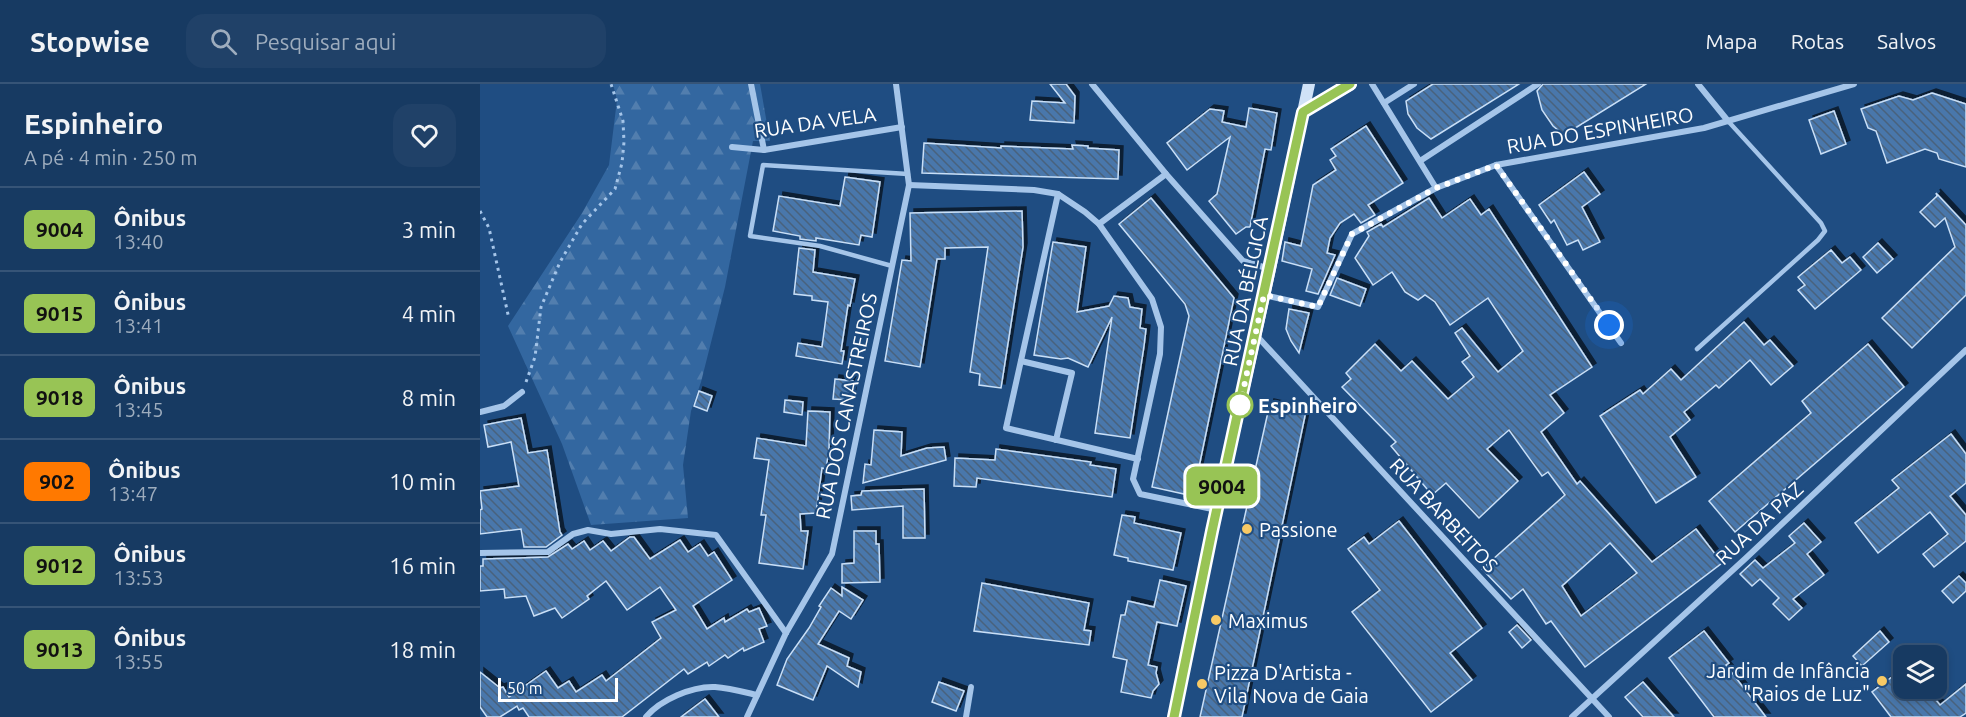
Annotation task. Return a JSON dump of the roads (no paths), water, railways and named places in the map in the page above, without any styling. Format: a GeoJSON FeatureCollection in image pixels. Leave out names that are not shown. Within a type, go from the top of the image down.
{"type":"FeatureCollection","features":[{"type":"Feature","properties":{"kind":"main road","name":"RUA DA BÉLGICA"},"geometry":{"type":"LineString","coordinates":[[1174,717],[1216,510],[1309,84]]}},
{"type":"Feature","properties":{"kind":"main road"},"geometry":{"type":"LineString","coordinates":[[1303,112],[1351,84]]}},
{"type":"Feature","properties":{"kind":"street"},"geometry":{"type":"LineString","coordinates":[[751,84],[764,150]]}},
{"type":"Feature","properties":{"kind":"street","name":"RUA DOS CANASTREIROS"},"geometry":{"type":"LineString","coordinates":[[747,717],[786,633],[832,554],[909,185],[896,84]]}},
{"type":"Feature","properties":{"kind":"street"},"geometry":{"type":"LineString","coordinates":[[1092,84],[1166,174],[1243,261],[1270,269]]}},
{"type":"Feature","properties":{"kind":"street"},"geometry":{"type":"LineString","coordinates":[[1372,84],[1436,188]]}},
{"type":"Feature","properties":{"kind":"street"},"geometry":{"type":"LineString","coordinates":[[1384,103],[1414,84]]}},
{"type":"Feature","properties":{"kind":"street"},"geometry":{"type":"LineString","coordinates":[[1420,161],[1538,84]]}},
{"type":"Feature","properties":{"kind":"street"},"geometry":{"type":"LineString","coordinates":[[1698,84],[1728,121]]}},
{"type":"Feature","properties":{"kind":"street","name":"RUA DO ESPINHEIRO"},"geometry":{"type":"LineString","coordinates":[[1264,295],[1318,307],[1352,234],[1436,188],[1496,165],[1704,128],[1854,84]]}},
{"type":"Feature","properties":{"kind":"street","name":"RUA DA VELA"},"geometry":{"type":"LineString","coordinates":[[732,147],[764,150],[902,127]]}},
{"type":"Feature","properties":{"kind":"street"},"geometry":{"type":"LineString","coordinates":[[1496,165],[1622,343]]}},
{"type":"Feature","properties":{"kind":"street"},"geometry":{"type":"LineString","coordinates":[[1099,225],[1166,174]]}},
{"type":"Feature","properties":{"kind":"street"},"geometry":{"type":"LineString","coordinates":[[909,185],[1034,190],[1058,194],[1085,212],[1099,225],[1152,299],[1161,327],[1160,354],[1133,479],[1140,494],[1216,510]]}},
{"type":"Feature","properties":{"kind":"street"},"geometry":{"type":"LineString","coordinates":[[1058,194],[1006,428],[1137,459]]}},
{"type":"Feature","properties":{"kind":"street","name":"RUA BARBEITOS"},"geometry":{"type":"LineString","coordinates":[[1256,335],[1609,717]]}},
{"type":"Feature","properties":{"kind":"street","name":"RUA DA PAZ"},"geometry":{"type":"LineString","coordinates":[[1572,717],[1746,558],[1966,350]]}},
{"type":"Feature","properties":{"kind":"street"},"geometry":{"type":"LineString","coordinates":[[1021,360],[1072,373],[1056,440]]}},
{"type":"Feature","properties":{"kind":"street"},"geometry":{"type":"LineString","coordinates":[[480,412],[504,406],[522,392]]}},
{"type":"Feature","properties":{"kind":"street"},"geometry":{"type":"LineString","coordinates":[[480,553],[548,552],[573,534],[588,530],[611,534],[660,528],[716,536],[786,633]]}},
{"type":"Feature","properties":{"kind":"street"},"geometry":{"type":"LineString","coordinates":[[646,717],[651,711],[681,693],[714,687],[757,695]]}},
{"type":"Feature","properties":{"kind":"street"},"geometry":{"type":"LineString","coordinates":[[966,717],[971,687]]}},
{"type":"Feature","properties":{"kind":"lane"},"geometry":{"type":"LineString","coordinates":[[1697,349],[1818,240],[1825,231],[1821,223],[1728,121]]}},
{"type":"Feature","properties":{"kind":"lane"},"geometry":{"type":"LineString","coordinates":[[892,266],[820,246],[750,236],[763,165],[908,174]]}},
{"type":"Feature","properties":{"kind":"place","name":"Espinheiro"},"geometry":{"type":"Point","coordinates":[1240,405]}},
{"type":"Feature","properties":{"kind":"place","name":"Passione"},"geometry":{"type":"Point","coordinates":[1247,529]}},
{"type":"Feature","properties":{"kind":"place","name":"Maximus"},"geometry":{"type":"Point","coordinates":[1216,620]}},
{"type":"Feature","properties":{"kind":"place","name":"Jardim de Infância \"Raios de Luz\""},"geometry":{"type":"Point","coordinates":[1882,681]}},
{"type":"Feature","properties":{"kind":"place","name":"Pizza D'Artista - Vila Nova de Gaia"},"geometry":{"type":"Point","coordinates":[1202,684]}}]}
